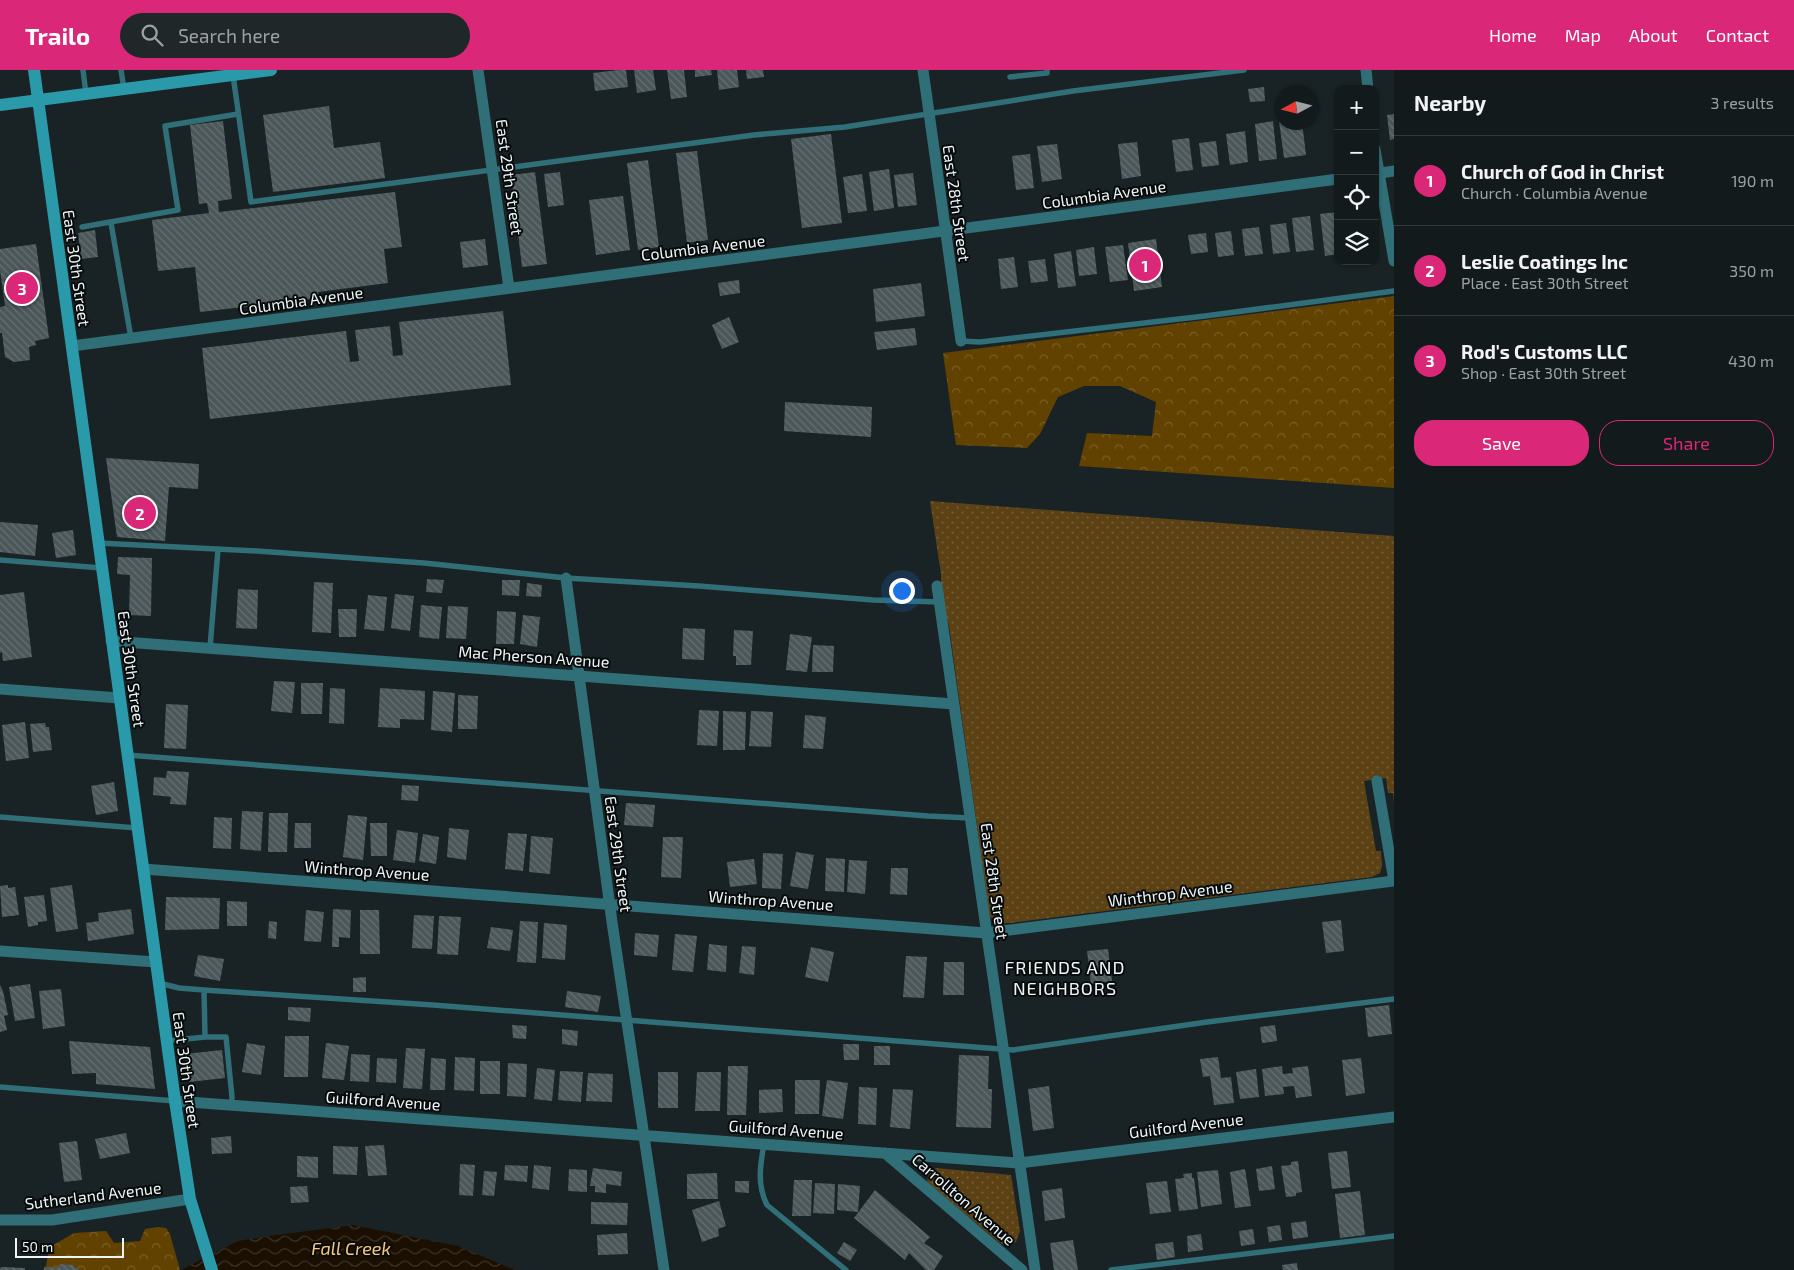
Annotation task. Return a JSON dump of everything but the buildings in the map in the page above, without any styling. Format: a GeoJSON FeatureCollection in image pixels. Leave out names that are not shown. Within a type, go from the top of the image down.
{"type":"FeatureCollection","features":[{"type":"Feature","properties":{"kind":"main road","name":"East 30th Street"},"geometry":{"type":"LineString","coordinates":[[34,70],[175,1101],[190,1199],[212,1270]]}},
{"type":"Feature","properties":{"kind":"main road"},"geometry":{"type":"LineString","coordinates":[[0,105],[271,70]]}},
{"type":"Feature","properties":{"kind":"street","name":"East 29th Street"},"geometry":{"type":"LineString","coordinates":[[478,70],[509,288]]}},
{"type":"Feature","properties":{"kind":"street","name":"East 28th Street"},"geometry":{"type":"LineString","coordinates":[[923,70],[944,232],[961,341]]}},
{"type":"Feature","properties":{"kind":"street"},"geometry":{"type":"LineString","coordinates":[[1366,70],[1368,85]]}},
{"type":"Feature","properties":{"kind":"street"},"geometry":{"type":"LineString","coordinates":[[1379,174],[1394,171]]}},
{"type":"Feature","properties":{"kind":"street"},"geometry":{"type":"LineString","coordinates":[[1377,175],[1394,262]]}},
{"type":"Feature","properties":{"kind":"street","name":"Columbia Avenue"},"geometry":{"type":"LineString","coordinates":[[72,346],[1334,180]]}},
{"type":"Feature","properties":{"kind":"street","name":"East 29th Street"},"geometry":{"type":"LineString","coordinates":[[566,578],[610,905],[644,1135]]}},
{"type":"Feature","properties":{"kind":"street","name":"East 28th Street"},"geometry":{"type":"LineString","coordinates":[[937,586],[1035,1270]]}},
{"type":"Feature","properties":{"kind":"street","name":"Mac Pherson Avenue"},"geometry":{"type":"LineString","coordinates":[[111,641],[954,704]]}},
{"type":"Feature","properties":{"kind":"street"},"geometry":{"type":"LineString","coordinates":[[0,689],[120,698]]}},
{"type":"Feature","properties":{"kind":"street"},"geometry":{"type":"LineString","coordinates":[[1377,781],[1394,881]]}},
{"type":"Feature","properties":{"kind":"street","name":"Winthrop Avenue"},"geometry":{"type":"LineString","coordinates":[[143,869],[986,933],[1394,881]]}},
{"type":"Feature","properties":{"kind":"street"},"geometry":{"type":"LineString","coordinates":[[0,951],[156,962]]}},
{"type":"Feature","properties":{"kind":"street","name":"Guilford Avenue"},"geometry":{"type":"LineString","coordinates":[[175,1101],[1019,1163],[1394,1117]]}},
{"type":"Feature","properties":{"kind":"street"},"geometry":{"type":"LineString","coordinates":[[644,1135],[664,1270]]}},
{"type":"Feature","properties":{"kind":"street","name":"Carrollton Avenue"},"geometry":{"type":"LineString","coordinates":[[885,1153],[1022,1270]]}},
{"type":"Feature","properties":{"kind":"street","name":"Sutherland Avenue"},"geometry":{"type":"LineString","coordinates":[[0,1220],[52,1220],[190,1199]]}},
{"type":"Feature","properties":{"kind":"lane"},"geometry":{"type":"LineString","coordinates":[[83,70],[86,94]]}},
{"type":"Feature","properties":{"kind":"lane"},"geometry":{"type":"LineString","coordinates":[[121,70],[124,89]]}},
{"type":"Feature","properties":{"kind":"lane"},"geometry":{"type":"LineString","coordinates":[[1010,77],[1047,73],[1047,70]]}},
{"type":"Feature","properties":{"kind":"lane"},"geometry":{"type":"LineString","coordinates":[[232,75],[251,202],[754,135],[845,127],[1073,91],[1244,70]]}},
{"type":"Feature","properties":{"kind":"lane"},"geometry":{"type":"LineString","coordinates":[[82,227],[178,210],[165,126],[238,114]]}},
{"type":"Feature","properties":{"kind":"lane"},"geometry":{"type":"LineString","coordinates":[[111,222],[130,338]]}},
{"type":"Feature","properties":{"kind":"lane"},"geometry":{"type":"LineString","coordinates":[[961,341],[990,341],[1205,316],[1394,291]]}},
{"type":"Feature","properties":{"kind":"lane"},"geometry":{"type":"LineString","coordinates":[[98,543],[218,549],[424,564],[566,578],[699,586],[873,600],[940,602]]}},
{"type":"Feature","properties":{"kind":"lane"},"geometry":{"type":"LineString","coordinates":[[210,648],[218,549]]}},
{"type":"Feature","properties":{"kind":"lane"},"geometry":{"type":"LineString","coordinates":[[0,560],[102,568]]}},
{"type":"Feature","properties":{"kind":"lane"},"geometry":{"type":"LineString","coordinates":[[127,755],[970,818]]}},
{"type":"Feature","properties":{"kind":"lane"},"geometry":{"type":"LineString","coordinates":[[0,817],[137,828]]}},
{"type":"Feature","properties":{"kind":"lane"},"geometry":{"type":"LineString","coordinates":[[158,983],[178,988],[358,999],[1013,1050],[1207,1022],[1394,999]]}},
{"type":"Feature","properties":{"kind":"lane"},"geometry":{"type":"LineString","coordinates":[[204,990],[205,1037]]}},
{"type":"Feature","properties":{"kind":"lane"},"geometry":{"type":"LineString","coordinates":[[167,1041],[226,1037],[232,1098],[231,1105]]}},
{"type":"Feature","properties":{"kind":"lane"},"geometry":{"type":"LineString","coordinates":[[0,1086],[175,1101]]}},
{"type":"Feature","properties":{"kind":"lane"},"geometry":{"type":"LineString","coordinates":[[764,1144],[760,1166],[760,1183],[767,1205],[846,1270]]}},
{"type":"Feature","properties":{"kind":"lane"},"geometry":{"type":"LineString","coordinates":[[1111,1270],[1394,1236]]}},
{"type":"Feature","properties":{"kind":"shaded area"},"geometry":{"type":"Polygon","coordinates":[[[930,501],[1394,536],[1394,803],[1393,793],[1388,793],[1386,778],[1364,781],[1376,851],[1381,851],[1382,866],[1380,873],[1372,877],[1011,923],[997,923],[996,917],[990,918],[949,626],[941,595],[941,574],[930,501]]]}},
{"type":"Feature","properties":{"kind":"shaded area"},"geometry":{"type":"Polygon","coordinates":[[[936,1168],[1011,1175],[1020,1231],[1016,1242],[1006,1246],[1000,1243],[927,1182],[929,1173],[936,1168]]]}},
{"type":"Feature","properties":{"kind":"green space"},"geometry":{"type":"Polygon","coordinates":[[[1394,296],[1394,488],[1079,466],[1087,433],[1152,436],[1156,402],[1120,386],[1084,386],[1058,397],[1040,434],[1027,448],[956,445],[943,353],[1394,296]]]}},
{"type":"Feature","properties":{"kind":"green space"},"geometry":{"type":"Polygon","coordinates":[[[166,1228],[170,1234],[180,1270],[45,1270],[50,1247],[74,1233],[106,1231],[114,1243],[140,1241],[145,1229],[166,1228]]]}},
{"type":"Feature","properties":{"kind":"water","name":"Fall Creek"},"geometry":{"type":"Polygon","coordinates":[[[353,1225],[458,1246],[515,1270],[181,1270],[238,1241],[353,1225]]]}},
{"type":"Feature","properties":{"kind":"place","name":"Church of God in Christ"},"geometry":{"type":"Point","coordinates":[1145,265]}},
{"type":"Feature","properties":{"kind":"place","name":"Rod's Customs LLC"},"geometry":{"type":"Point","coordinates":[22,288]}},
{"type":"Feature","properties":{"kind":"place","name":"Leslie Coatings Inc"},"geometry":{"type":"Point","coordinates":[140,513]}},
{"type":"Feature","properties":{"kind":"district","name":"FRIENDS AND NEIGHBORS"},"geometry":{"type":"Point","coordinates":[1065,978]}}]}
